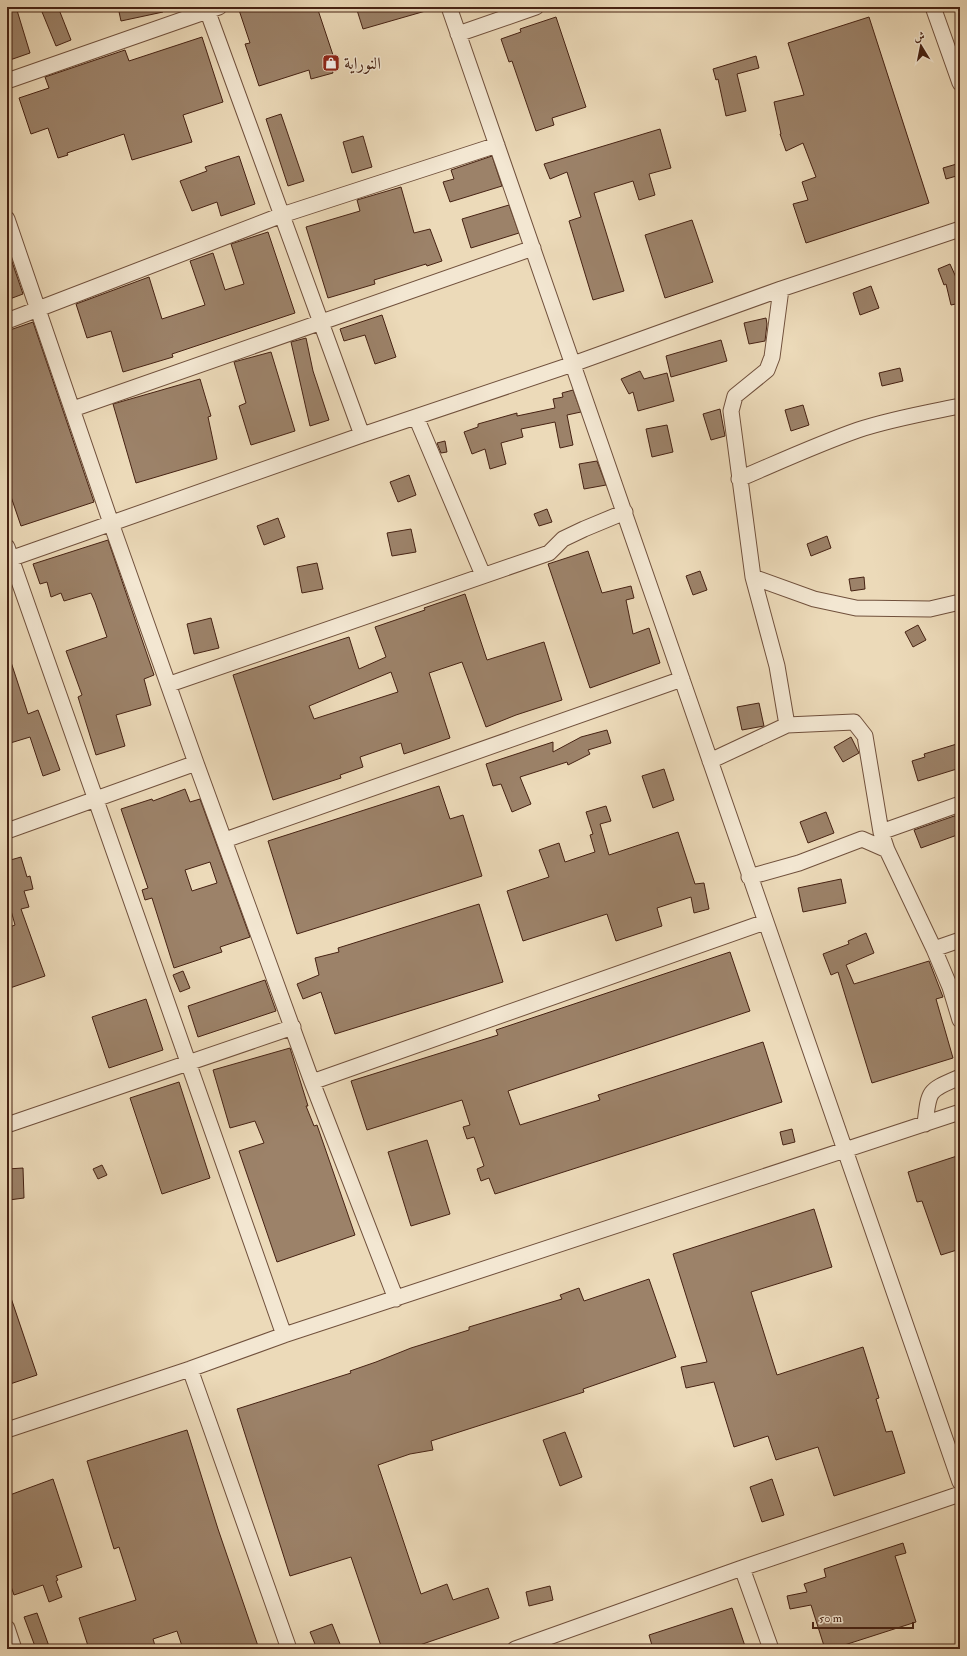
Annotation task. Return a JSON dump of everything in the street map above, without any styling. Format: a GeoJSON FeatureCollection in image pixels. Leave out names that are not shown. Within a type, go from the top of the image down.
{"type":"FeatureCollection","features":[{"type":"Feature","properties":{"kind":"street"},"geometry":{"type":"LineString","coordinates":[[449,7],[625,512],[843,1151],[960,1482]]}},
{"type":"Feature","properties":{"kind":"street"},"geometry":{"type":"LineString","coordinates":[[458,34],[536,7]]}},
{"type":"Feature","properties":{"kind":"street"},"geometry":{"type":"LineString","coordinates":[[933,7],[960,83]]}},
{"type":"Feature","properties":{"kind":"street"},"geometry":{"type":"LineString","coordinates":[[7,81],[211,8],[282,215],[362,435]]}},
{"type":"Feature","properties":{"kind":"street"},"geometry":{"type":"LineString","coordinates":[[7,321],[282,215],[497,145]]}},
{"type":"Feature","properties":{"kind":"street"},"geometry":{"type":"LineString","coordinates":[[7,219],[112,523],[170,684],[196,763],[312,1082],[396,1299]]}},
{"type":"Feature","properties":{"kind":"street"},"geometry":{"type":"LineString","coordinates":[[284,1335],[96,799],[8,555],[112,523],[362,435],[573,364],[781,289],[960,229]]}},
{"type":"Feature","properties":{"kind":"street"},"geometry":{"type":"LineString","coordinates":[[73,409],[532,248]]}},
{"type":"Feature","properties":{"kind":"street"},"geometry":{"type":"LineString","coordinates":[[781,289],[772,356],[767,370],[735,396],[731,411],[753,577],[777,666],[786,725]]}},
{"type":"Feature","properties":{"kind":"street"},"geometry":{"type":"LineString","coordinates":[[739,479],[813,447],[859,430],[890,421],[960,406]]}},
{"type":"Feature","properties":{"kind":"street"},"geometry":{"type":"LineString","coordinates":[[416,417],[483,574]]}},
{"type":"Feature","properties":{"kind":"street"},"geometry":{"type":"LineString","coordinates":[[170,684],[483,574],[549,553],[563,539],[625,512]]}},
{"type":"Feature","properties":{"kind":"street"},"geometry":{"type":"LineString","coordinates":[[753,577],[814,599],[856,608],[930,608],[960,602]]}},
{"type":"Feature","properties":{"kind":"street"},"geometry":{"type":"LineString","coordinates":[[225,840],[682,679]]}},
{"type":"Feature","properties":{"kind":"street"},"geometry":{"type":"LineString","coordinates":[[710,761],[786,725],[854,722],[865,736],[881,832],[887,850],[934,949],[950,987],[960,1020]]}},
{"type":"Feature","properties":{"kind":"street"},"geometry":{"type":"LineString","coordinates":[[7,831],[196,763]]}},
{"type":"Feature","properties":{"kind":"street"},"geometry":{"type":"LineString","coordinates":[[881,832],[960,804]]}},
{"type":"Feature","properties":{"kind":"street"},"geometry":{"type":"LineString","coordinates":[[749,877],[799,863],[862,839],[887,850]]}},
{"type":"Feature","properties":{"kind":"street"},"geometry":{"type":"LineString","coordinates":[[312,1082],[765,922]]}},
{"type":"Feature","properties":{"kind":"street"},"geometry":{"type":"LineString","coordinates":[[934,949],[960,940]]}},
{"type":"Feature","properties":{"kind":"street"},"geometry":{"type":"LineString","coordinates":[[7,1125],[293,1027]]}},
{"type":"Feature","properties":{"kind":"street"},"geometry":{"type":"LineString","coordinates":[[925,1124],[930,1094],[936,1088],[960,1077]]}},
{"type":"Feature","properties":{"kind":"street"},"geometry":{"type":"LineString","coordinates":[[7,1430],[190,1369],[284,1335],[960,1112]]}},
{"type":"Feature","properties":{"kind":"street"},"geometry":{"type":"LineString","coordinates":[[190,1369],[289,1649]]}},
{"type":"Feature","properties":{"kind":"street"},"geometry":{"type":"LineString","coordinates":[[515,1649],[742,1568],[960,1494]]}},
{"type":"Feature","properties":{"kind":"street"},"geometry":{"type":"LineString","coordinates":[[742,1568],[771,1649]]}},
{"type":"Feature","properties":{"kind":"street"},"geometry":{"type":"LineString","coordinates":[[7,1628],[14,1649]]}},
{"type":"Feature","properties":{"kind":"building"},"geometry":{"type":"Polygon","coordinates":[[[7,7],[16,7],[30,53],[7,61],[7,7]]]}},
{"type":"Feature","properties":{"kind":"building"},"geometry":{"type":"Polygon","coordinates":[[[40,7],[58,7],[71,40],[56,46],[40,7]]]}},
{"type":"Feature","properties":{"kind":"building"},"geometry":{"type":"Polygon","coordinates":[[[118,7],[163,7],[163,12],[121,21],[118,7]]]}},
{"type":"Feature","properties":{"kind":"building"},"geometry":{"type":"Polygon","coordinates":[[[248,7],[317,7],[335,61],[330,63],[333,73],[311,79],[309,70],[259,86],[245,44],[250,43],[239,10],[248,7]]]}},
{"type":"Feature","properties":{"kind":"building"},"geometry":{"type":"Polygon","coordinates":[[[356,7],[428,7],[429,10],[363,29],[356,7]]]}},
{"type":"Feature","properties":{"kind":"building"},"geometry":{"type":"Polygon","coordinates":[[[556,17],[586,107],[552,118],[554,125],[536,131],[512,61],[509,62],[501,39],[521,32],[520,29],[556,17]]]}},
{"type":"Feature","properties":{"kind":"building"},"geometry":{"type":"Polygon","coordinates":[[[869,17],[929,203],[806,243],[793,204],[808,200],[802,182],[816,177],[803,143],[786,151],[780,134],[774,102],[804,95],[788,43],[869,17]]]}},
{"type":"Feature","properties":{"kind":"building"},"geometry":{"type":"Polygon","coordinates":[[[202,37],[223,102],[183,115],[192,142],[132,160],[124,134],[67,153],[68,155],[58,158],[48,128],[31,134],[19,98],[49,88],[45,77],[125,50],[129,61],[202,37]]]}},
{"type":"Feature","properties":{"kind":"building"},"geometry":{"type":"Polygon","coordinates":[[[756,56],[759,68],[737,74],[746,111],[726,116],[718,79],[716,80],[713,69],[756,56]]]}},
{"type":"Feature","properties":{"kind":"building"},"geometry":{"type":"Polygon","coordinates":[[[281,114],[304,181],[288,186],[266,119],[281,114]]]}},
{"type":"Feature","properties":{"kind":"building"},"geometry":{"type":"Polygon","coordinates":[[[660,129],[671,168],[649,174],[655,195],[639,200],[633,181],[594,193],[624,291],[593,300],[569,221],[581,217],[567,172],[550,179],[544,164],[660,129]]]}},
{"type":"Feature","properties":{"kind":"building"},"geometry":{"type":"Polygon","coordinates":[[[363,136],[372,167],[352,173],[343,142],[363,136]]]}},
{"type":"Feature","properties":{"kind":"building"},"geometry":{"type":"Polygon","coordinates":[[[239,156],[255,204],[221,216],[217,202],[192,211],[180,181],[207,171],[205,167],[239,156]]]}},
{"type":"Feature","properties":{"kind":"building"},"geometry":{"type":"Polygon","coordinates":[[[492,156],[502,186],[450,202],[443,182],[454,179],[451,170],[492,156]]]}},
{"type":"Feature","properties":{"kind":"building"},"geometry":{"type":"Polygon","coordinates":[[[960,163],[960,175],[946,179],[943,168],[960,163]]]}},
{"type":"Feature","properties":{"kind":"building"},"geometry":{"type":"Polygon","coordinates":[[[401,187],[414,233],[430,229],[442,261],[427,266],[426,264],[374,280],[375,284],[328,298],[306,227],[360,211],[357,200],[401,187]]]}},
{"type":"Feature","properties":{"kind":"building"},"geometry":{"type":"Polygon","coordinates":[[[509,205],[519,233],[471,248],[462,219],[509,205]]]}},
{"type":"Feature","properties":{"kind":"building"},"geometry":{"type":"Polygon","coordinates":[[[692,220],[713,282],[665,298],[645,235],[692,220]]]}},
{"type":"Feature","properties":{"kind":"building"},"geometry":{"type":"Polygon","coordinates":[[[268,232],[295,313],[172,354],[173,357],[123,372],[111,331],[87,338],[76,304],[149,277],[162,319],[205,305],[190,261],[213,253],[225,290],[244,284],[231,244],[268,232]]]}},
{"type":"Feature","properties":{"kind":"building"},"geometry":{"type":"Polygon","coordinates":[[[7,247],[23,294],[7,300],[7,247]]]}},
{"type":"Feature","properties":{"kind":"building"},"geometry":{"type":"Polygon","coordinates":[[[950,264],[960,286],[960,303],[951,305],[946,284],[944,285],[938,269],[950,264]]]}},
{"type":"Feature","properties":{"kind":"building"},"geometry":{"type":"Polygon","coordinates":[[[871,286],[879,308],[860,315],[853,293],[871,286]]]}},
{"type":"Feature","properties":{"kind":"building"},"geometry":{"type":"Polygon","coordinates":[[[382,315],[396,357],[375,364],[365,335],[344,341],[340,329],[382,315]]]}},
{"type":"Feature","properties":{"kind":"building"},"geometry":{"type":"Polygon","coordinates":[[[766,318],[767,324],[765,341],[749,344],[744,323],[766,318]]]}},
{"type":"Feature","properties":{"kind":"building"},"geometry":{"type":"Polygon","coordinates":[[[33,322],[94,502],[21,526],[7,485],[7,331],[33,322]]]}},
{"type":"Feature","properties":{"kind":"building"},"geometry":{"type":"Polygon","coordinates":[[[306,338],[313,371],[329,420],[310,426],[291,342],[306,338]]]}},
{"type":"Feature","properties":{"kind":"building"},"geometry":{"type":"Polygon","coordinates":[[[721,340],[727,361],[671,377],[666,356],[721,340]]]}},
{"type":"Feature","properties":{"kind":"building"},"geometry":{"type":"Polygon","coordinates":[[[271,352],[295,431],[251,445],[239,406],[246,403],[234,362],[271,352]]]}},
{"type":"Feature","properties":{"kind":"building"},"geometry":{"type":"Polygon","coordinates":[[[900,368],[903,381],[882,386],[879,373],[900,368]]]}},
{"type":"Feature","properties":{"kind":"building"},"geometry":{"type":"Polygon","coordinates":[[[640,371],[644,379],[667,373],[674,401],[638,411],[633,392],[629,394],[621,379],[640,371]]]}},
{"type":"Feature","properties":{"kind":"building"},"geometry":{"type":"Polygon","coordinates":[[[200,379],[211,416],[208,417],[217,459],[136,483],[113,404],[200,379]]]}},
{"type":"Feature","properties":{"kind":"building"},"geometry":{"type":"Polygon","coordinates":[[[573,390],[581,412],[567,415],[573,445],[560,448],[555,422],[521,429],[523,437],[501,443],[506,464],[490,469],[485,449],[472,454],[464,432],[478,427],[478,424],[517,413],[517,416],[555,408],[553,399],[563,397],[562,393],[573,390]]]}},
{"type":"Feature","properties":{"kind":"building"},"geometry":{"type":"Polygon","coordinates":[[[803,405],[809,425],[791,431],[785,410],[803,405]]]}},
{"type":"Feature","properties":{"kind":"building"},"geometry":{"type":"Polygon","coordinates":[[[720,409],[725,436],[711,440],[703,414],[720,409]]]}},
{"type":"Feature","properties":{"kind":"building"},"geometry":{"type":"Polygon","coordinates":[[[667,425],[673,452],[652,457],[646,429],[667,425]]]}},
{"type":"Feature","properties":{"kind":"building"},"geometry":{"type":"Polygon","coordinates":[[[445,441],[447,452],[441,453],[437,443],[445,441]]]}},
{"type":"Feature","properties":{"kind":"building"},"geometry":{"type":"Polygon","coordinates":[[[597,461],[606,485],[584,489],[579,464],[597,461]]]}},
{"type":"Feature","properties":{"kind":"building"},"geometry":{"type":"Polygon","coordinates":[[[409,475],[416,495],[398,502],[390,482],[409,475]]]}},
{"type":"Feature","properties":{"kind":"building"},"geometry":{"type":"Polygon","coordinates":[[[547,509],[552,522],[539,526],[534,514],[547,509]]]}},
{"type":"Feature","properties":{"kind":"building"},"geometry":{"type":"Polygon","coordinates":[[[278,518],[285,537],[264,545],[257,526],[278,518]]]}},
{"type":"Feature","properties":{"kind":"building"},"geometry":{"type":"Polygon","coordinates":[[[411,529],[416,552],[392,556],[387,533],[411,529]]]}},
{"type":"Feature","properties":{"kind":"building"},"geometry":{"type":"Polygon","coordinates":[[[827,536],[831,548],[811,556],[807,544],[827,536]]]}},
{"type":"Feature","properties":{"kind":"building"},"geometry":{"type":"Polygon","coordinates":[[[108,540],[154,675],[144,679],[151,705],[116,715],[125,746],[96,755],[78,697],[82,695],[66,651],[107,637],[91,593],[64,601],[61,593],[51,597],[47,582],[40,584],[33,564],[108,540]]]}},
{"type":"Feature","properties":{"kind":"building"},"geometry":{"type":"Polygon","coordinates":[[[588,551],[602,593],[631,586],[634,598],[626,600],[633,634],[649,628],[660,663],[590,688],[548,564],[588,551]]]}},
{"type":"Feature","properties":{"kind":"building"},"geometry":{"type":"Polygon","coordinates":[[[317,563],[323,589],[302,593],[297,567],[317,563]]]}},
{"type":"Feature","properties":{"kind":"building"},"geometry":{"type":"Polygon","coordinates":[[[700,571],[707,590],[693,595],[686,576],[700,571]]]}},
{"type":"Feature","properties":{"kind":"building"},"geometry":{"type":"Polygon","coordinates":[[[864,577],[865,589],[851,591],[849,579],[864,577]]]}},
{"type":"Feature","properties":{"kind":"building"},"geometry":{"type":"Polygon","coordinates":[[[465,594],[487,660],[544,642],[562,700],[516,715],[486,727],[462,662],[429,673],[450,738],[404,754],[401,743],[360,757],[363,767],[340,775],[341,778],[273,800],[233,675],[349,637],[359,669],[386,657],[375,627],[425,610],[424,608],[465,594]],[[391,672],[309,706],[314,719],[398,692],[391,672]]]}},
{"type":"Feature","properties":{"kind":"building"},"geometry":{"type":"Polygon","coordinates":[[[211,618],[219,648],[194,654],[187,624],[211,618]]]}},
{"type":"Feature","properties":{"kind":"building"},"geometry":{"type":"Polygon","coordinates":[[[918,625],[926,640],[913,647],[905,632],[918,625]]]}},
{"type":"Feature","properties":{"kind":"building"},"geometry":{"type":"Polygon","coordinates":[[[7,656],[9,656],[28,714],[38,710],[60,770],[43,776],[30,737],[7,744],[7,656]]]}},
{"type":"Feature","properties":{"kind":"building"},"geometry":{"type":"Polygon","coordinates":[[[759,703],[764,726],[742,730],[737,707],[759,703]]]}},
{"type":"Feature","properties":{"kind":"building"},"geometry":{"type":"Polygon","coordinates":[[[607,730],[611,743],[588,750],[590,754],[568,765],[567,762],[520,777],[531,804],[512,812],[501,784],[493,786],[486,764],[553,742],[553,752],[581,737],[607,730]]]}},
{"type":"Feature","properties":{"kind":"building"},"geometry":{"type":"Polygon","coordinates":[[[851,737],[859,753],[843,762],[834,747],[851,737]]]}},
{"type":"Feature","properties":{"kind":"building"},"geometry":{"type":"Polygon","coordinates":[[[960,743],[960,768],[918,781],[912,761],[925,757],[924,754],[960,743]]]}},
{"type":"Feature","properties":{"kind":"building"},"geometry":{"type":"Polygon","coordinates":[[[664,769],[674,800],[653,808],[642,776],[664,769]]]}},
{"type":"Feature","properties":{"kind":"building"},"geometry":{"type":"Polygon","coordinates":[[[439,786],[450,819],[463,815],[482,876],[297,934],[268,841],[439,786]]]}},
{"type":"Feature","properties":{"kind":"building"},"geometry":{"type":"Polygon","coordinates":[[[185,789],[190,802],[200,799],[250,937],[220,947],[222,952],[174,968],[152,898],[145,900],[142,890],[148,888],[121,809],[152,799],[153,801],[185,789]],[[210,862],[185,870],[192,891],[217,883],[210,862]]]}},
{"type":"Feature","properties":{"kind":"building"},"geometry":{"type":"Polygon","coordinates":[[[606,806],[611,821],[600,824],[609,855],[678,832],[695,884],[704,883],[709,909],[694,913],[691,897],[657,908],[662,926],[616,941],[607,914],[523,941],[507,891],[549,877],[539,850],[559,843],[565,862],[595,852],[590,835],[593,834],[586,812],[606,806]]]}},
{"type":"Feature","properties":{"kind":"building"},"geometry":{"type":"Polygon","coordinates":[[[826,812],[834,833],[808,843],[800,822],[826,812]]]}},
{"type":"Feature","properties":{"kind":"building"},"geometry":{"type":"Polygon","coordinates":[[[960,814],[960,834],[921,848],[914,830],[960,814]]]}},
{"type":"Feature","properties":{"kind":"building"},"geometry":{"type":"Polygon","coordinates":[[[21,857],[27,877],[30,876],[33,889],[24,891],[29,907],[21,909],[45,976],[7,989],[7,928],[15,925],[7,896],[7,861],[21,857]]]}},
{"type":"Feature","properties":{"kind":"building"},"geometry":{"type":"Polygon","coordinates":[[[841,879],[846,903],[803,912],[798,888],[841,879]]]}},
{"type":"Feature","properties":{"kind":"building"},"geometry":{"type":"Polygon","coordinates":[[[479,904],[503,982],[335,1034],[321,992],[303,999],[297,984],[319,975],[315,958],[339,952],[338,948],[479,904]]]}},
{"type":"Feature","properties":{"kind":"building"},"geometry":{"type":"Polygon","coordinates":[[[866,933],[874,953],[846,965],[854,984],[929,961],[943,997],[936,999],[953,1058],[872,1083],[838,972],[831,975],[823,954],[849,944],[848,941],[866,933]]]}},
{"type":"Feature","properties":{"kind":"building"},"geometry":{"type":"Polygon","coordinates":[[[730,952],[750,1011],[508,1091],[520,1125],[600,1100],[598,1095],[763,1042],[782,1102],[495,1194],[489,1178],[481,1181],[477,1169],[484,1166],[474,1137],[467,1139],[463,1127],[470,1125],[462,1100],[367,1130],[351,1081],[498,1035],[496,1030],[730,952]]]}},
{"type":"Feature","properties":{"kind":"building"},"geometry":{"type":"Polygon","coordinates":[[[183,971],[190,988],[180,992],[173,975],[183,971]]]}},
{"type":"Feature","properties":{"kind":"building"},"geometry":{"type":"Polygon","coordinates":[[[265,980],[276,1011],[198,1037],[188,1006],[265,980]]]}},
{"type":"Feature","properties":{"kind":"building"},"geometry":{"type":"Polygon","coordinates":[[[146,999],[163,1050],[109,1068],[92,1017],[146,999]]]}},
{"type":"Feature","properties":{"kind":"building"},"geometry":{"type":"Polygon","coordinates":[[[290,1048],[308,1106],[306,1106],[314,1126],[317,1125],[355,1235],[277,1262],[239,1151],[264,1143],[255,1121],[230,1128],[213,1070],[290,1048]]]}},
{"type":"Feature","properties":{"kind":"building"},"geometry":{"type":"Polygon","coordinates":[[[179,1082],[210,1178],[162,1194],[130,1098],[179,1082]]]}},
{"type":"Feature","properties":{"kind":"building"},"geometry":{"type":"Polygon","coordinates":[[[792,1129],[795,1142],[783,1145],[780,1132],[792,1129]]]}},
{"type":"Feature","properties":{"kind":"building"},"geometry":{"type":"Polygon","coordinates":[[[427,1140],[450,1214],[411,1226],[388,1152],[427,1140]]]}},
{"type":"Feature","properties":{"kind":"building"},"geometry":{"type":"Polygon","coordinates":[[[960,1155],[960,1249],[941,1255],[922,1201],[917,1202],[908,1172],[960,1155]]]}},
{"type":"Feature","properties":{"kind":"building"},"geometry":{"type":"Polygon","coordinates":[[[102,1165],[107,1175],[98,1179],[93,1169],[102,1165]]]}},
{"type":"Feature","properties":{"kind":"building"},"geometry":{"type":"Polygon","coordinates":[[[23,1168],[24,1198],[9,1200],[7,1169],[23,1168]]]}},
{"type":"Feature","properties":{"kind":"building"},"geometry":{"type":"Polygon","coordinates":[[[814,1209],[832,1267],[751,1292],[777,1375],[863,1347],[879,1398],[876,1399],[886,1432],[892,1431],[905,1473],[834,1496],[818,1447],[776,1460],[768,1436],[734,1447],[714,1382],[686,1388],[681,1367],[707,1362],[673,1254],[814,1209]]]}},
{"type":"Feature","properties":{"kind":"building"},"geometry":{"type":"Polygon","coordinates":[[[649,1279],[676,1357],[583,1389],[584,1392],[431,1441],[433,1450],[410,1454],[378,1465],[421,1594],[447,1584],[453,1600],[488,1588],[499,1618],[408,1649],[382,1649],[351,1557],[290,1576],[237,1409],[351,1373],[350,1371],[411,1348],[469,1330],[469,1327],[562,1299],[560,1295],[579,1288],[584,1301],[649,1279]]]}},
{"type":"Feature","properties":{"kind":"building"},"geometry":{"type":"Polygon","coordinates":[[[9,1292],[37,1375],[7,1385],[7,1293],[9,1292]]]}},
{"type":"Feature","properties":{"kind":"building"},"geometry":{"type":"Polygon","coordinates":[[[187,1430],[218,1529],[259,1649],[183,1649],[177,1631],[153,1639],[156,1649],[89,1649],[79,1618],[136,1600],[119,1547],[114,1549],[87,1461],[187,1430]]]}},
{"type":"Feature","properties":{"kind":"building"},"geometry":{"type":"Polygon","coordinates":[[[565,1432],[582,1477],[560,1486],[543,1440],[565,1432]]]}},
{"type":"Feature","properties":{"kind":"building"},"geometry":{"type":"Polygon","coordinates":[[[53,1479],[82,1567],[56,1576],[58,1580],[56,1581],[62,1597],[49,1602],[43,1585],[14,1595],[7,1575],[7,1496],[53,1479]]]}},
{"type":"Feature","properties":{"kind":"building"},"geometry":{"type":"Polygon","coordinates":[[[772,1479],[784,1515],[762,1522],[750,1487],[772,1479]]]}},
{"type":"Feature","properties":{"kind":"building"},"geometry":{"type":"Polygon","coordinates":[[[903,1543],[906,1553],[895,1556],[916,1622],[832,1649],[825,1649],[811,1605],[790,1609],[787,1596],[807,1592],[804,1584],[826,1577],[824,1569],[903,1543]]]}},
{"type":"Feature","properties":{"kind":"building"},"geometry":{"type":"Polygon","coordinates":[[[550,1586],[553,1600],[529,1606],[526,1592],[550,1586]]]}},
{"type":"Feature","properties":{"kind":"building"},"geometry":{"type":"Polygon","coordinates":[[[732,1608],[746,1649],[653,1649],[649,1635],[732,1608]]]}},
{"type":"Feature","properties":{"kind":"building"},"geometry":{"type":"Polygon","coordinates":[[[37,1613],[50,1649],[36,1649],[24,1617],[37,1613]]]}},
{"type":"Feature","properties":{"kind":"building"},"geometry":{"type":"Polygon","coordinates":[[[332,1624],[342,1649],[317,1649],[310,1632],[332,1624]]]}},
{"type":"Feature","properties":{"kind":"place","name":"النوراية"},"geometry":{"type":"Point","coordinates":[331,63]}}]}
